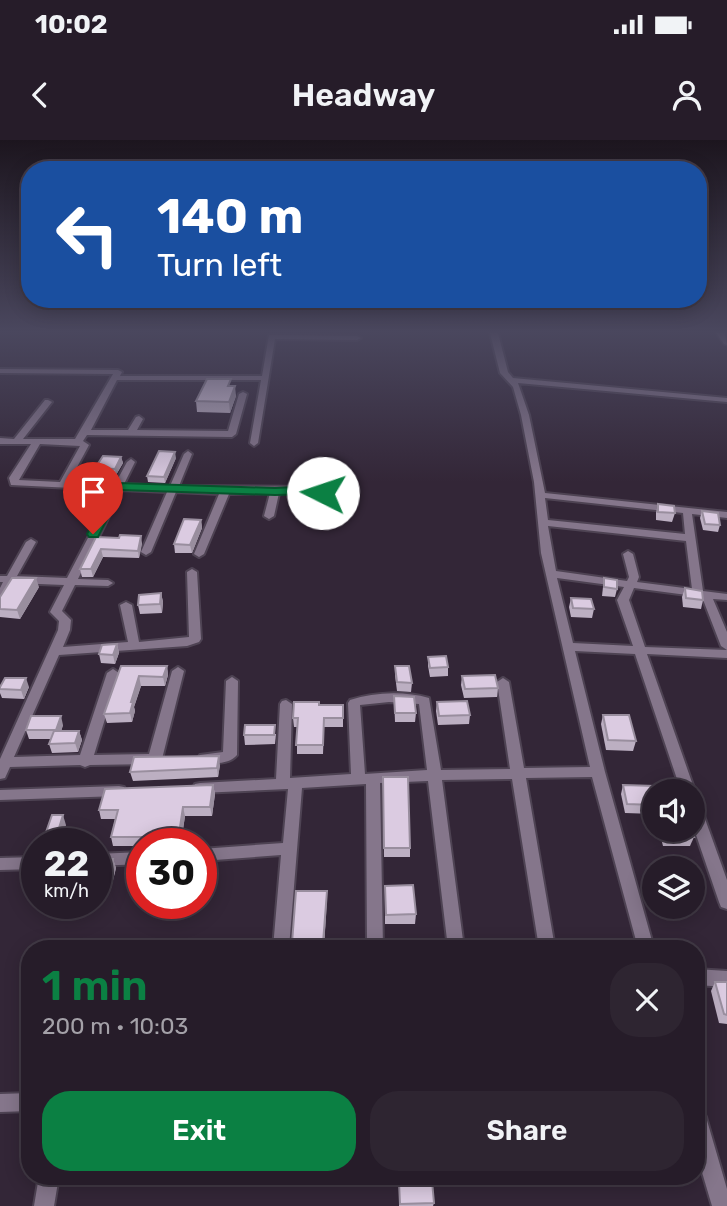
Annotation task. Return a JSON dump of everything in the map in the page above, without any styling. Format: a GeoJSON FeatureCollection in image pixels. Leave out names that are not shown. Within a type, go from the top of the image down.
{"type":"FeatureCollection","features":[{"type":"Feature","properties":{"kind":"street"},"geometry":{"type":"LineString","coordinates":[[78,442],[113,383]]}},
{"type":"Feature","properties":{"kind":"street"},"geometry":{"type":"LineString","coordinates":[[254,443],[264,383]]}},
{"type":"Feature","properties":{"kind":"street"},"geometry":{"type":"LineString","coordinates":[[514,383],[525,415],[552,574],[598,772],[644,940]]}},
{"type":"Feature","properties":{"kind":"street"},"geometry":{"type":"LineString","coordinates":[[542,383],[727,400]]}},
{"type":"Feature","properties":{"kind":"street"},"geometry":{"type":"LineString","coordinates":[[85,432],[232,434],[243,394]]}},
{"type":"Feature","properties":{"kind":"street"},"geometry":{"type":"LineString","coordinates":[[17,441],[48,402]]}},
{"type":"Feature","properties":{"kind":"street"},"geometry":{"type":"LineString","coordinates":[[131,433],[139,419]]}},
{"type":"Feature","properties":{"kind":"street"},"geometry":{"type":"LineString","coordinates":[[0,441],[78,442],[85,445],[63,485]]}},
{"type":"Feature","properties":{"kind":"street"},"geometry":{"type":"LineString","coordinates":[[37,442],[13,482],[225,491],[323,491],[321,504]]}},
{"type":"Feature","properties":{"kind":"street"},"geometry":{"type":"LineString","coordinates":[[146,552],[188,454]]}},
{"type":"Feature","properties":{"kind":"street"},"geometry":{"type":"LineString","coordinates":[[131,462],[56,612],[65,620],[64,630],[3,768],[170,758]]}},
{"type":"Feature","properties":{"kind":"street"},"geometry":{"type":"LineString","coordinates":[[200,554],[225,491]]}},
{"type":"Feature","properties":{"kind":"street"},"geometry":{"type":"LineString","coordinates":[[270,516],[275,492]]}},
{"type":"Feature","properties":{"kind":"street"},"geometry":{"type":"LineString","coordinates":[[540,495],[727,514]]}},
{"type":"Feature","properties":{"kind":"street"},"geometry":{"type":"LineString","coordinates":[[687,510],[702,594],[727,646]]}},
{"type":"Feature","properties":{"kind":"street"},"geometry":{"type":"LineString","coordinates":[[543,522],[691,538]]}},
{"type":"Feature","properties":{"kind":"street"},"geometry":{"type":"LineString","coordinates":[[0,598],[5,579],[31,542]]}},
{"type":"Feature","properties":{"kind":"street"},"geometry":{"type":"LineString","coordinates":[[628,554],[634,577],[623,600],[684,779]]}},
{"type":"Feature","properties":{"kind":"street"},"geometry":{"type":"LineString","coordinates":[[55,651],[187,642],[195,639],[192,572]]}},
{"type":"Feature","properties":{"kind":"street"},"geometry":{"type":"LineString","coordinates":[[552,574],[727,597]]}},
{"type":"Feature","properties":{"kind":"street"},"geometry":{"type":"LineString","coordinates":[[5,579],[108,583]]}},
{"type":"Feature","properties":{"kind":"street"},"geometry":{"type":"LineString","coordinates":[[126,605],[134,645]]}},
{"type":"Feature","properties":{"kind":"street"},"geometry":{"type":"LineString","coordinates":[[570,648],[638,648],[727,654]]}},
{"type":"Feature","properties":{"kind":"street"},"geometry":{"type":"LineString","coordinates":[[155,758],[178,671]]}},
{"type":"Feature","properties":{"kind":"street"},"geometry":{"type":"LineString","coordinates":[[85,762],[113,673]]}},
{"type":"Feature","properties":{"kind":"street"},"geometry":{"type":"LineString","coordinates":[[195,758],[221,758],[230,755],[232,681]]}},
{"type":"Feature","properties":{"kind":"street"},"geometry":{"type":"LineString","coordinates":[[503,682],[546,940]]}},
{"type":"Feature","properties":{"kind":"street"},"geometry":{"type":"LineString","coordinates":[[375,940],[365,780],[354,703],[364,700],[416,699],[425,701],[455,940]]}},
{"type":"Feature","properties":{"kind":"street"},"geometry":{"type":"LineString","coordinates":[[282,940],[290,848],[286,704]]}},
{"type":"Feature","properties":{"kind":"street"},"geometry":{"type":"LineString","coordinates":[[188,788],[435,775],[598,772]]}},
{"type":"Feature","properties":{"kind":"street"},"geometry":{"type":"LineString","coordinates":[[0,795],[129,791]]}},
{"type":"Feature","properties":{"kind":"street"},"geometry":{"type":"LineString","coordinates":[[705,839],[727,902]]}},
{"type":"Feature","properties":{"kind":"street"},"geometry":{"type":"LineString","coordinates":[[217,854],[290,848]]}},
{"type":"Feature","properties":{"kind":"street"},"geometry":{"type":"LineString","coordinates":[[0,864],[21,863]]}},
{"type":"Feature","properties":{"kind":"street"},"geometry":{"type":"LineString","coordinates":[[705,978],[727,979]]}},
{"type":"Feature","properties":{"kind":"street"},"geometry":{"type":"LineString","coordinates":[[0,1103],[21,1102]]}},
{"type":"Feature","properties":{"kind":"street"},"geometry":{"type":"LineString","coordinates":[[705,1148],[722,1206]]}},
{"type":"Feature","properties":{"kind":"street"},"geometry":{"type":"LineString","coordinates":[[44,1206],[48,1185]]}},
{"type":"Feature","properties":{"kind":"building"},"geometry":{"type":"Polygon","coordinates":[[[205,383],[229,383],[228,386],[235,386],[229,402],[196,401],[205,383]]]}},
{"type":"Feature","properties":{"kind":"building"},"geometry":{"type":"Polygon","coordinates":[[[159,451],[175,452],[164,477],[147,476],[159,451]]]}},
{"type":"Feature","properties":{"kind":"building"},"geometry":{"type":"Polygon","coordinates":[[[103,456],[121,457],[115,469],[95,468],[103,456]]]}},
{"type":"Feature","properties":{"kind":"building"},"geometry":{"type":"Polygon","coordinates":[[[83,466],[95,467],[92,472],[80,472],[83,466]]]}},
{"type":"Feature","properties":{"kind":"building"},"geometry":{"type":"Polygon","coordinates":[[[75,487],[86,487],[83,493],[71,493],[75,487]]]}},
{"type":"Feature","properties":{"kind":"building"},"geometry":{"type":"Polygon","coordinates":[[[658,504],[674,506],[675,513],[658,512],[658,504]]]}},
{"type":"Feature","properties":{"kind":"building"},"geometry":{"type":"Polygon","coordinates":[[[702,511],[718,513],[720,525],[705,524],[702,511]]]}},
{"type":"Feature","properties":{"kind":"building"},"geometry":{"type":"Polygon","coordinates":[[[184,519],[201,520],[190,545],[174,544],[184,519]]]}},
{"type":"Feature","properties":{"kind":"building"},"geometry":{"type":"Polygon","coordinates":[[[120,535],[141,536],[138,551],[101,549],[91,569],[80,569],[96,537],[119,538],[120,535]]]}},
{"type":"Feature","properties":{"kind":"building"},"geometry":{"type":"Polygon","coordinates":[[[12,578],[36,578],[17,610],[0,609],[0,597],[12,578]]]}},
{"type":"Feature","properties":{"kind":"building"},"geometry":{"type":"Polygon","coordinates":[[[604,578],[617,580],[617,589],[604,587],[604,578]]]}},
{"type":"Feature","properties":{"kind":"building"},"geometry":{"type":"Polygon","coordinates":[[[685,588],[702,591],[703,600],[686,598],[685,588]]]}},
{"type":"Feature","properties":{"kind":"building"},"geometry":{"type":"Polygon","coordinates":[[[161,593],[160,604],[138,605],[139,595],[161,593]]]}},
{"type":"Feature","properties":{"kind":"building"},"geometry":{"type":"Polygon","coordinates":[[[571,598],[591,599],[594,609],[573,608],[571,598]]]}},
{"type":"Feature","properties":{"kind":"building"},"geometry":{"type":"Polygon","coordinates":[[[117,644],[113,655],[99,654],[102,645],[117,644]]]}},
{"type":"Feature","properties":{"kind":"building"},"geometry":{"type":"Polygon","coordinates":[[[446,656],[448,667],[430,668],[428,657],[446,656]]]}},
{"type":"Feature","properties":{"kind":"building"},"geometry":{"type":"Polygon","coordinates":[[[121,666],[167,666],[163,677],[139,676],[130,713],[104,714],[121,666]]]}},
{"type":"Feature","properties":{"kind":"building"},"geometry":{"type":"Polygon","coordinates":[[[395,666],[409,666],[412,683],[397,682],[395,666]]]}},
{"type":"Feature","properties":{"kind":"building"},"geometry":{"type":"Polygon","coordinates":[[[495,675],[498,688],[465,689],[462,676],[495,675]]]}},
{"type":"Feature","properties":{"kind":"building"},"geometry":{"type":"Polygon","coordinates":[[[5,678],[26,678],[21,690],[0,689],[5,678]]]}},
{"type":"Feature","properties":{"kind":"building"},"geometry":{"type":"Polygon","coordinates":[[[394,696],[414,697],[416,713],[395,713],[394,696]]]}},
{"type":"Feature","properties":{"kind":"building"},"geometry":{"type":"Polygon","coordinates":[[[467,701],[470,715],[439,716],[437,702],[467,701]]]}},
{"type":"Feature","properties":{"kind":"building"},"geometry":{"type":"Polygon","coordinates":[[[294,702],[343,705],[343,718],[324,718],[323,745],[296,745],[298,718],[293,718],[294,702]]]}},
{"type":"Feature","properties":{"kind":"building"},"geometry":{"type":"Polygon","coordinates":[[[603,715],[629,715],[636,741],[608,740],[603,715]]]}},
{"type":"Feature","properties":{"kind":"building"},"geometry":{"type":"Polygon","coordinates":[[[31,716],[61,716],[56,730],[26,730],[31,716]]]}},
{"type":"Feature","properties":{"kind":"building"},"geometry":{"type":"Polygon","coordinates":[[[245,725],[275,725],[274,735],[244,735],[245,725]]]}},
{"type":"Feature","properties":{"kind":"building"},"geometry":{"type":"Polygon","coordinates":[[[54,731],[79,731],[75,743],[49,744],[54,731]]]}},
{"type":"Feature","properties":{"kind":"building"},"geometry":{"type":"Polygon","coordinates":[[[219,756],[217,768],[130,772],[134,757],[219,756]]]}},
{"type":"Feature","properties":{"kind":"building"},"geometry":{"type":"Polygon","coordinates":[[[383,777],[408,777],[410,848],[384,848],[383,777]]]}},
{"type":"Feature","properties":{"kind":"building"},"geometry":{"type":"Polygon","coordinates":[[[213,785],[210,807],[183,807],[180,828],[126,828],[126,837],[112,837],[118,810],[99,810],[105,789],[213,785]]]}},
{"type":"Feature","properties":{"kind":"building"},"geometry":{"type":"Polygon","coordinates":[[[623,785],[642,786],[642,805],[627,804],[623,785]]]}},
{"type":"Feature","properties":{"kind":"building"},"geometry":{"type":"Polygon","coordinates":[[[52,815],[63,815],[59,828],[48,828],[52,815]]]}},
{"type":"Feature","properties":{"kind":"building"},"geometry":{"type":"Polygon","coordinates":[[[413,885],[416,914],[386,915],[385,886],[413,885]]]}},
{"type":"Feature","properties":{"kind":"building"},"geometry":{"type":"Polygon","coordinates":[[[296,891],[327,891],[323,940],[292,940],[296,891]]]}},
{"type":"Feature","properties":{"kind":"building"},"geometry":{"type":"Polygon","coordinates":[[[715,982],[727,982],[727,1015],[724,1014],[715,982]]]}},
{"type":"Feature","properties":{"kind":"building"},"geometry":{"type":"Polygon","coordinates":[[[399,1185],[432,1185],[434,1203],[400,1204],[399,1185]]]}},
{"type":"Feature","properties":{"kind":"route"},"geometry":{"type":"LineString","coordinates":[[93,534],[118,487],[275,492],[314,490],[323,493]]}}]}
